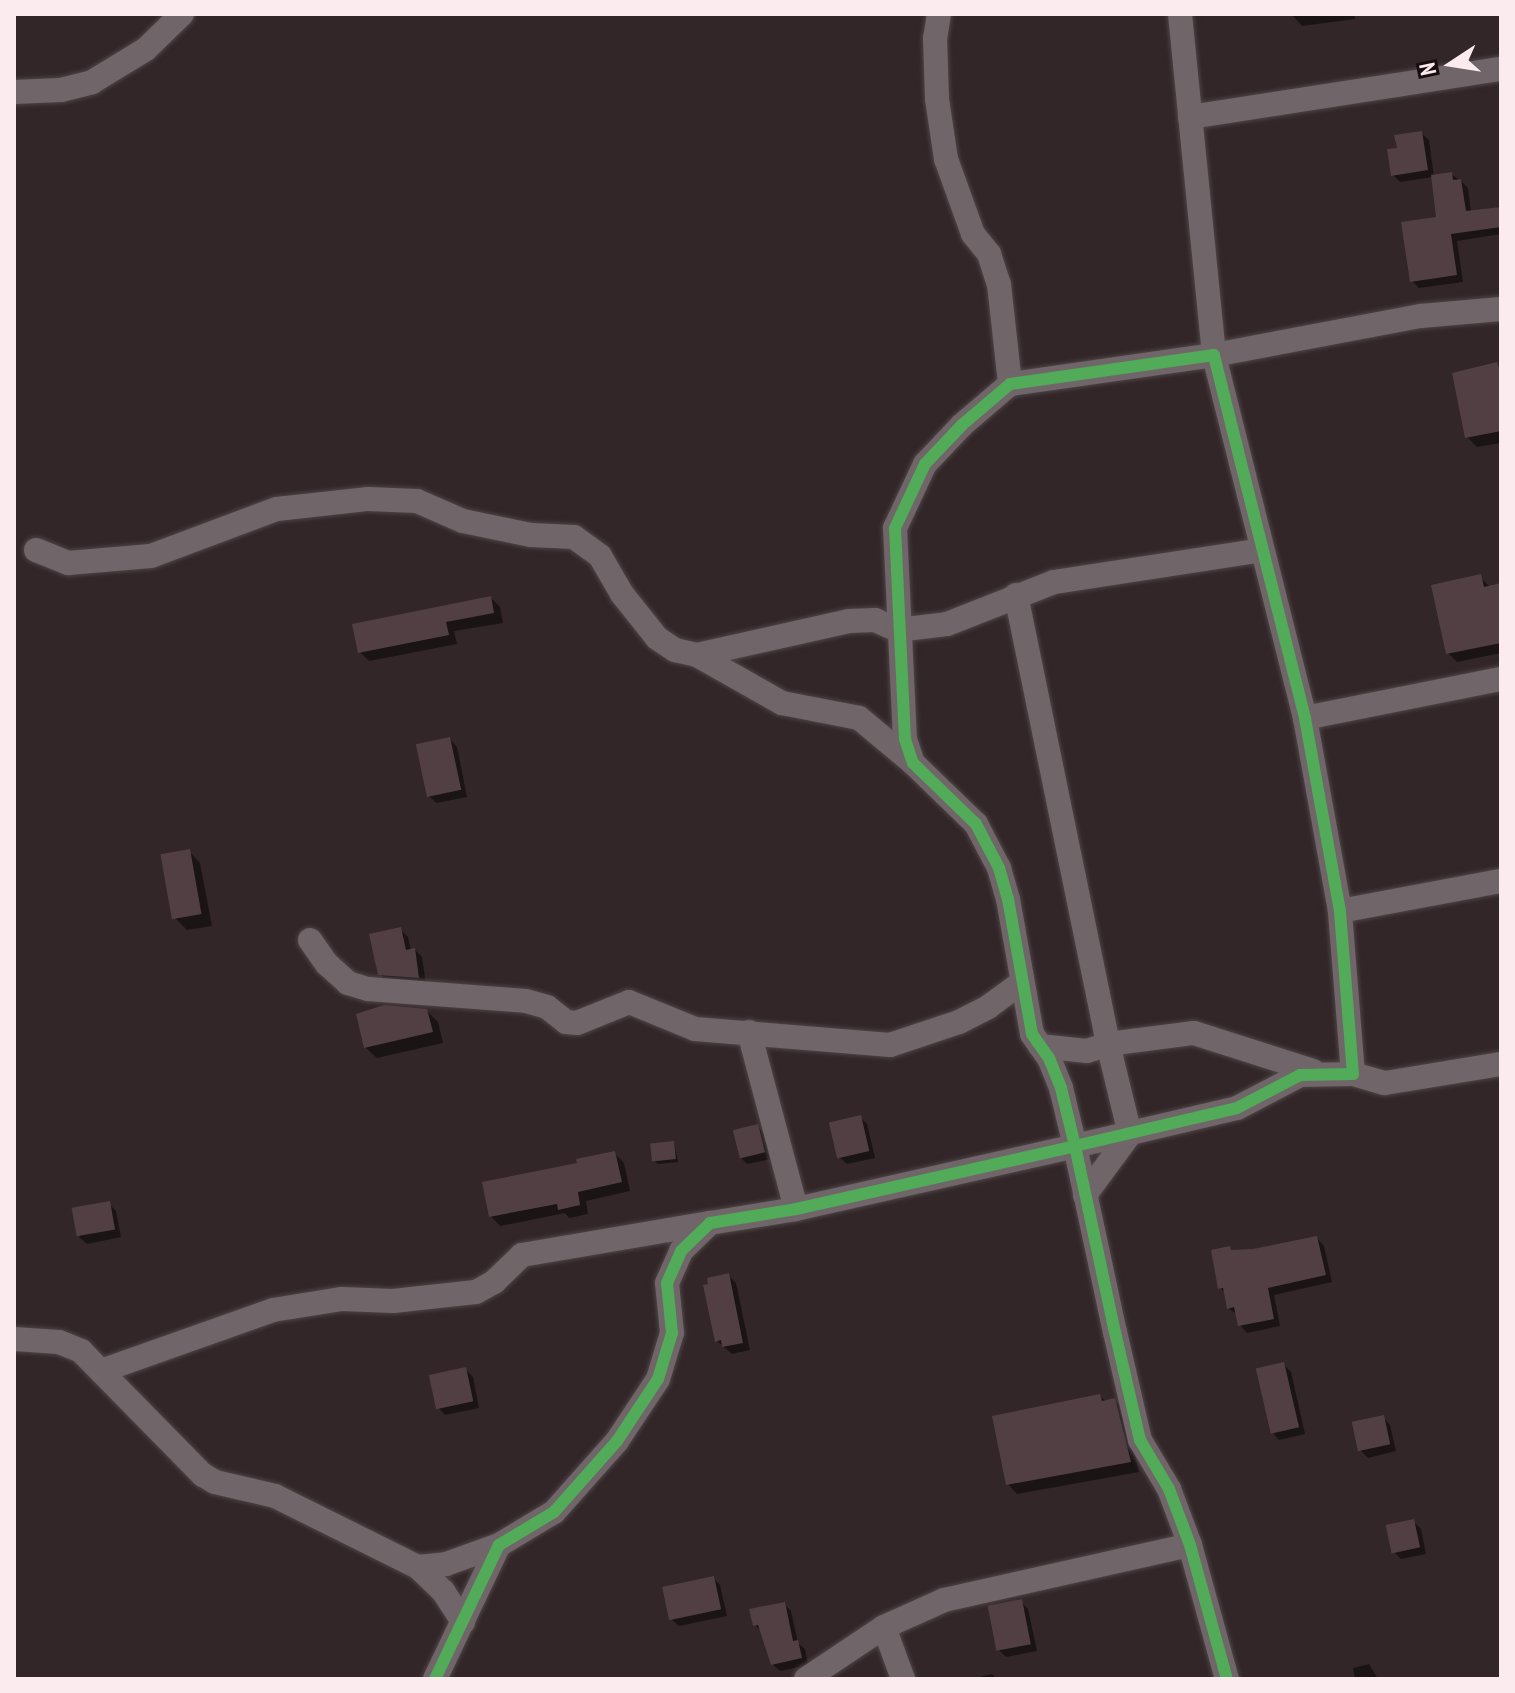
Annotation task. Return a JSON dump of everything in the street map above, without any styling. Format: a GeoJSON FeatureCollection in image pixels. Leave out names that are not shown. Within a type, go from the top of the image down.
{"type":"FeatureCollection","features":[{"type":"Feature","properties":{"kind":"street"},"geometry":{"type":"LineString","coordinates":[[14,92],[61,90],[92,82],[146,49],[182,14]]}},
{"type":"Feature","properties":{"kind":"street"},"geometry":{"type":"LineString","coordinates":[[939,14],[935,38],[937,99],[946,159],[973,234],[989,254],[999,284],[1010,384]]}},
{"type":"Feature","properties":{"kind":"street"},"geometry":{"type":"LineString","coordinates":[[1180,14],[1214,355],[1305,718],[1340,911],[1353,1074]]}},
{"type":"Feature","properties":{"kind":"street"},"geometry":{"type":"LineString","coordinates":[[1190,117],[1501,69]]}},
{"type":"Feature","properties":{"kind":"street"},"geometry":{"type":"LineString","coordinates":[[913,763],[905,739],[897,630],[895,528],[925,464],[962,425],[1010,384],[1214,355],[1421,316],[1501,309]]}},
{"type":"Feature","properties":{"kind":"street"},"geometry":{"type":"LineString","coordinates":[[36,550],[68,563],[151,556],[277,509],[368,499],[417,501],[463,521],[531,535],[574,537],[600,556],[622,594],[657,638],[675,650],[697,655],[782,703],[859,718],[944,790],[986,839],[1008,899],[1032,1034],[1061,1088],[1140,1440],[1169,1489],[1190,1545],[1227,1679]]}},
{"type":"Feature","properties":{"kind":"street"},"geometry":{"type":"LineString","coordinates":[[697,655],[849,621],[875,620],[897,630],[971,617],[992,604],[1054,582],[1262,550]]}},
{"type":"Feature","properties":{"kind":"street"},"geometry":{"type":"LineString","coordinates":[[1016,595],[1108,1044],[1130,1134]]}},
{"type":"Feature","properties":{"kind":"street"},"geometry":{"type":"LineString","coordinates":[[1305,718],[1501,679]]}},
{"type":"Feature","properties":{"kind":"street"},"geometry":{"type":"LineString","coordinates":[[1340,911],[1501,881]]}},
{"type":"Feature","properties":{"kind":"street"},"geometry":{"type":"LineString","coordinates":[[310,940],[327,964],[348,983],[368,989],[526,1001],[547,1007],[566,1022],[577,1023],[629,1002],[695,1029],[890,1045],[959,1022],[988,1007],[1021,983]]}},
{"type":"Feature","properties":{"kind":"street"},"geometry":{"type":"LineString","coordinates":[[749,1032],[796,1209]]}},
{"type":"Feature","properties":{"kind":"street"},"geometry":{"type":"LineString","coordinates":[[1040,1046],[1073,1052],[1108,1044],[1194,1033],[1319,1072],[1353,1074],[1385,1083],[1501,1064]]}},
{"type":"Feature","properties":{"kind":"street"},"geometry":{"type":"LineString","coordinates":[[101,1371],[273,1310],[342,1299],[409,1300],[476,1292],[494,1282],[522,1255],[796,1209],[1130,1134],[1237,1108],[1283,1081],[1319,1072]]}},
{"type":"Feature","properties":{"kind":"street"},"geometry":{"type":"LineString","coordinates":[[1085,1195],[1130,1134]]}},
{"type":"Feature","properties":{"kind":"street"},"geometry":{"type":"LineString","coordinates":[[418,1567],[446,1564],[499,1545],[554,1512],[617,1441],[658,1379],[672,1333],[667,1283],[681,1251],[710,1223]]}},
{"type":"Feature","properties":{"kind":"street"},"geometry":{"type":"LineString","coordinates":[[14,1339],[59,1342],[81,1351],[203,1475],[228,1486],[275,1496],[418,1567],[443,1591],[459,1632],[459,1679]]}},
{"type":"Feature","properties":{"kind":"street"},"geometry":{"type":"LineString","coordinates":[[435,1679],[499,1545]]}},
{"type":"Feature","properties":{"kind":"street"},"geometry":{"type":"LineString","coordinates":[[806,1679],[884,1627],[944,1600],[1190,1545]]}},
{"type":"Feature","properties":{"kind":"street"},"geometry":{"type":"LineString","coordinates":[[884,1627],[903,1679]]}},
{"type":"Feature","properties":{"kind":"building"},"geometry":{"type":"Polygon","coordinates":[[[1422,131],[1428,170],[1391,176],[1387,149],[1397,148],[1394,135],[1422,131]]]}},
{"type":"Feature","properties":{"kind":"building"},"geometry":{"type":"Polygon","coordinates":[[[1452,172],[1453,180],[1461,179],[1466,211],[1501,207],[1501,227],[1451,234],[1457,275],[1410,282],[1401,222],[1436,217],[1431,175],[1452,172]]]}},
{"type":"Feature","properties":{"kind":"building"},"geometry":{"type":"Polygon","coordinates":[[[1497,362],[1501,373],[1501,431],[1465,438],[1452,373],[1497,362]]]}},
{"type":"Feature","properties":{"kind":"building"},"geometry":{"type":"Polygon","coordinates":[[[1481,574],[1484,587],[1501,583],[1501,643],[1446,654],[1431,585],[1481,574]]]}},
{"type":"Feature","properties":{"kind":"building"},"geometry":{"type":"Polygon","coordinates":[[[491,596],[494,613],[446,622],[449,635],[358,653],[352,624],[491,596]]]}},
{"type":"Feature","properties":{"kind":"building"},"geometry":{"type":"Polygon","coordinates":[[[450,737],[461,790],[427,797],[416,744],[450,737]]]}},
{"type":"Feature","properties":{"kind":"building"},"geometry":{"type":"Polygon","coordinates":[[[190,849],[201,914],[172,919],[160,854],[190,849]]]}},
{"type":"Feature","properties":{"kind":"building"},"geometry":{"type":"Polygon","coordinates":[[[401,927],[406,950],[415,948],[419,978],[378,975],[369,934],[401,927]]]}},
{"type":"Feature","properties":{"kind":"building"},"geometry":{"type":"Polygon","coordinates":[[[384,1005],[427,1009],[433,1032],[364,1048],[356,1014],[384,1005]]]}},
{"type":"Feature","properties":{"kind":"building"},"geometry":{"type":"Polygon","coordinates":[[[861,1115],[869,1151],[837,1158],[829,1122],[861,1115]]]}},
{"type":"Feature","properties":{"kind":"building"},"geometry":{"type":"Polygon","coordinates":[[[758,1124],[765,1152],[740,1158],[733,1130],[758,1124]]]}},
{"type":"Feature","properties":{"kind":"building"},"geometry":{"type":"Polygon","coordinates":[[[674,1141],[676,1159],[652,1161],[650,1144],[674,1141]]]}},
{"type":"Feature","properties":{"kind":"building"},"geometry":{"type":"Polygon","coordinates":[[[615,1151],[622,1182],[578,1192],[580,1205],[558,1210],[557,1204],[489,1217],[482,1182],[577,1163],[576,1159],[615,1151]]]}},
{"type":"Feature","properties":{"kind":"building"},"geometry":{"type":"Polygon","coordinates":[[[110,1201],[115,1230],[77,1236],[72,1208],[110,1201]]]}},
{"type":"Feature","properties":{"kind":"building"},"geometry":{"type":"Polygon","coordinates":[[[1317,1236],[1326,1275],[1268,1288],[1274,1319],[1238,1326],[1234,1307],[1227,1309],[1223,1288],[1218,1289],[1211,1250],[1230,1246],[1231,1250],[1253,1249],[1317,1236]]]}},
{"type":"Feature","properties":{"kind":"building"},"geometry":{"type":"Polygon","coordinates":[[[729,1273],[743,1343],[722,1347],[721,1340],[715,1342],[703,1285],[708,1284],[707,1278],[729,1273]]]}},
{"type":"Feature","properties":{"kind":"building"},"geometry":{"type":"Polygon","coordinates":[[[1284,1362],[1299,1427],[1271,1434],[1256,1369],[1284,1362]]]}},
{"type":"Feature","properties":{"kind":"building"},"geometry":{"type":"Polygon","coordinates":[[[466,1367],[473,1401],[436,1409],[429,1375],[466,1367]]]}},
{"type":"Feature","properties":{"kind":"building"},"geometry":{"type":"Polygon","coordinates":[[[1100,1394],[1102,1401],[1115,1398],[1131,1462],[1006,1485],[992,1416],[1100,1394]]]}},
{"type":"Feature","properties":{"kind":"building"},"geometry":{"type":"Polygon","coordinates":[[[1384,1415],[1390,1444],[1358,1451],[1352,1422],[1384,1415]]]}},
{"type":"Feature","properties":{"kind":"building"},"geometry":{"type":"Polygon","coordinates":[[[1414,1519],[1420,1547],[1392,1553],[1386,1525],[1414,1519]]]}},
{"type":"Feature","properties":{"kind":"building"},"geometry":{"type":"Polygon","coordinates":[[[714,1576],[721,1609],[669,1620],[662,1587],[714,1576]]]}},
{"type":"Feature","properties":{"kind":"building"},"geometry":{"type":"Polygon","coordinates":[[[1022,1599],[1031,1644],[996,1651],[988,1606],[1022,1599]]]}},
{"type":"Feature","properties":{"kind":"building"},"geometry":{"type":"Polygon","coordinates":[[[785,1602],[793,1641],[798,1640],[802,1658],[771,1665],[758,1625],[753,1626],[749,1609],[785,1602]]]}},
{"type":"Feature","properties":{"kind":"cycle path"},"geometry":{"type":"LineString","coordinates":[[435,1679],[499,1545],[554,1512],[617,1441],[658,1379],[672,1333],[667,1283],[681,1251],[710,1223],[796,1209],[1075,1146],[1237,1108],[1300,1075],[1353,1074],[1340,911],[1305,718],[1214,355],[1010,384],[962,425],[925,464],[895,528],[905,739],[913,763],[976,824],[999,868],[1008,899],[1032,1034],[1049,1058],[1061,1088],[1075,1146],[1140,1440],[1169,1489],[1190,1545],[1227,1679]]}}]}
